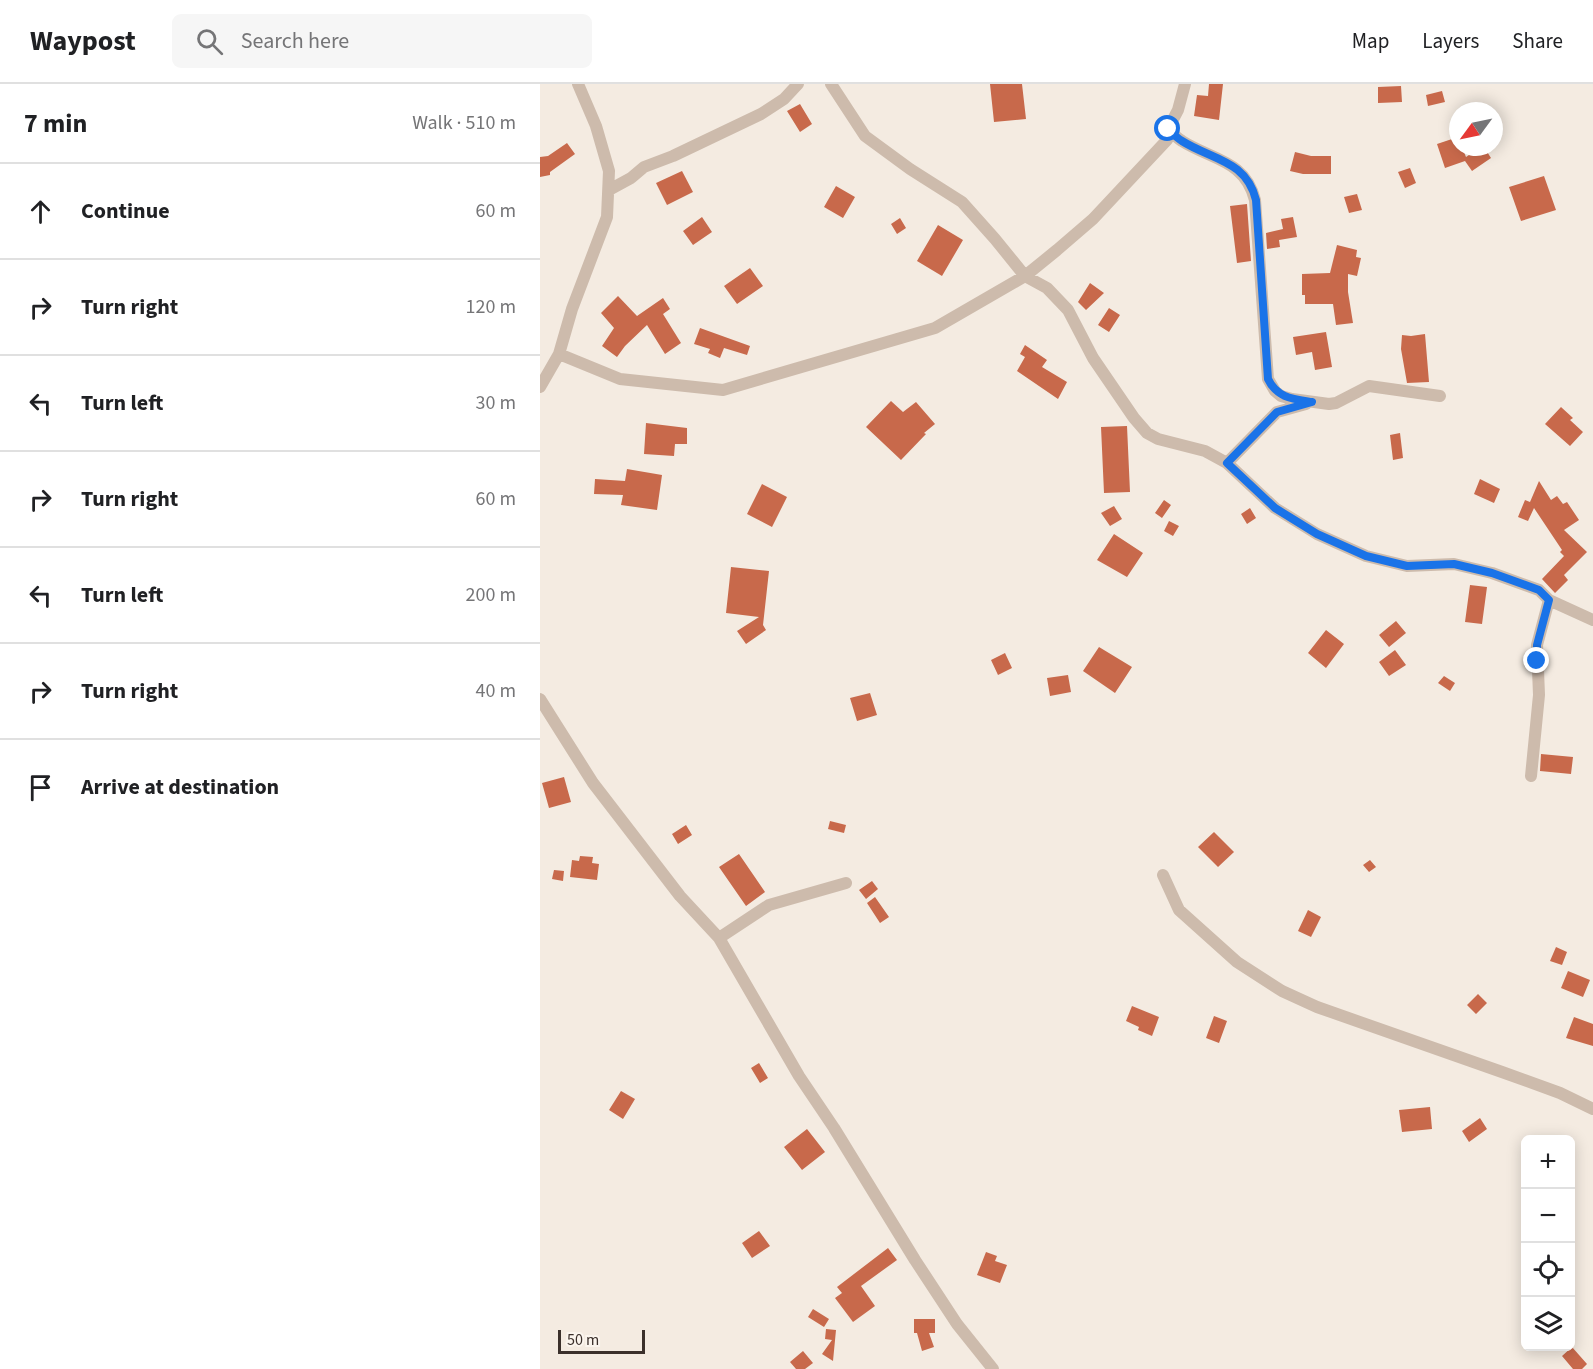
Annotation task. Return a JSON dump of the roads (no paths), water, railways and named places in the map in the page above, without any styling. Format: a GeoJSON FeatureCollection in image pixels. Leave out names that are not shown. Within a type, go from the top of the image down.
{"type":"FeatureCollection","features":[{"type":"Feature","properties":{"kind":"street"},"geometry":{"type":"LineString","coordinates":[[540,387],[559,354],[572,309],[607,217],[609,171],[596,126],[578,84]]}},
{"type":"Feature","properties":{"kind":"street"},"geometry":{"type":"LineString","coordinates":[[609,190],[631,178],[644,167],[673,156],[761,114],[784,99],[798,84]]}},
{"type":"Feature","properties":{"kind":"street"},"geometry":{"type":"LineString","coordinates":[[831,84],[865,136],[910,169],[962,202],[996,239],[1025,276],[1047,288],[1068,310],[1093,358],[1147,433],[1158,439],[1205,451],[1227,463],[1275,508],[1317,534],[1366,556],[1407,566],[1454,564],[1492,573],[1539,590],[1549,600],[1593,620]]}},
{"type":"Feature","properties":{"kind":"street"},"geometry":{"type":"LineString","coordinates":[[559,354],[620,379],[723,390],[935,328],[1025,276],[1093,219],[1167,140],[1168,129],[1178,110],[1185,84]]}},
{"type":"Feature","properties":{"kind":"street"},"geometry":{"type":"LineString","coordinates":[[1168,129],[1181,141],[1210,153],[1239,170],[1248,181],[1256,200],[1268,379],[1271,387],[1281,396],[1312,402],[1336,403],[1369,386],[1440,396]]}},
{"type":"Feature","properties":{"kind":"street"},"geometry":{"type":"LineString","coordinates":[[1227,463],[1277,412],[1312,402]]}},
{"type":"Feature","properties":{"kind":"street"},"geometry":{"type":"LineString","coordinates":[[1531,776],[1539,695],[1537,645],[1549,600]]}},
{"type":"Feature","properties":{"kind":"street"},"geometry":{"type":"LineString","coordinates":[[540,699],[593,783],[680,896],[719,938],[799,1077],[834,1128],[915,1260],[957,1324],[993,1369]]}},
{"type":"Feature","properties":{"kind":"street"},"geometry":{"type":"LineString","coordinates":[[1163,875],[1179,910],[1238,962],[1282,991],[1317,1007],[1560,1093],[1593,1109]]}},
{"type":"Feature","properties":{"kind":"street"},"geometry":{"type":"LineString","coordinates":[[719,938],[769,905],[846,883]]}}]}
